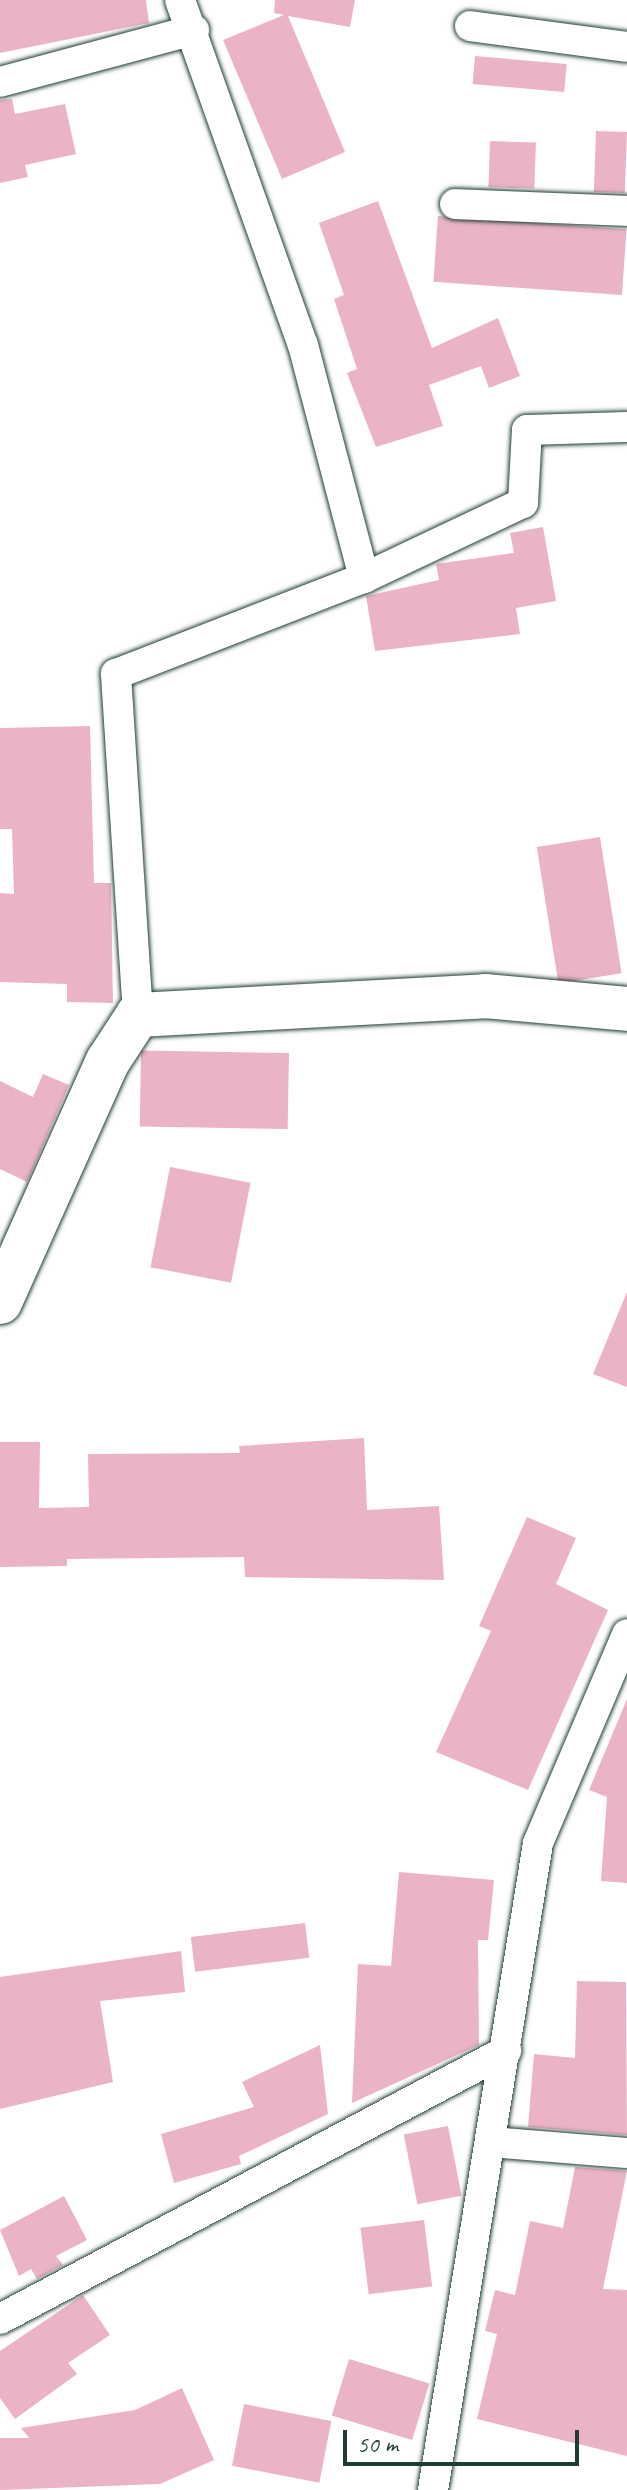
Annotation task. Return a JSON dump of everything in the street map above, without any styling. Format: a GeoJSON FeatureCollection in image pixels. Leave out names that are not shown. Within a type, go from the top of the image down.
{"type":"FeatureCollection","features":[{"type":"Feature","properties":{"kind":"main road"},"geometry":{"type":"LineString","coordinates":[[0,1302],[108,1061],[138,1015],[485,996],[627,1009]]}},
{"type":"Feature","properties":{"kind":"street"},"geometry":{"type":"LineString","coordinates":[[180,0],[194,30],[303,345],[364,578]]}},
{"type":"Feature","properties":{"kind":"street"},"geometry":{"type":"LineString","coordinates":[[470,26],[627,47]]}},
{"type":"Feature","properties":{"kind":"street"},"geometry":{"type":"LineString","coordinates":[[0,82],[194,30]]}},
{"type":"Feature","properties":{"kind":"street"},"geometry":{"type":"LineString","coordinates":[[455,204],[627,211]]}},
{"type":"Feature","properties":{"kind":"street"},"geometry":{"type":"LineString","coordinates":[[138,1015],[116,674],[364,578],[523,503],[527,430],[627,427]]}},
{"type":"Feature","properties":{"kind":"street"},"geometry":{"type":"LineString","coordinates":[[433,2490],[538,1843],[627,1634]]}},
{"type":"Feature","properties":{"kind":"street"},"geometry":{"type":"LineString","coordinates":[[0,2319],[506,2051]]}},
{"type":"Feature","properties":{"kind":"street"},"geometry":{"type":"LineString","coordinates":[[490,2142],[627,2153]]}},
{"type":"Feature","properties":{"kind":"building"},"geometry":{"type":"Polygon","coordinates":[[[0,0],[146,0],[149,23],[0,53],[0,0]]]}},
{"type":"Feature","properties":{"kind":"building"},"geometry":{"type":"Polygon","coordinates":[[[275,0],[355,0],[350,27],[288,16],[345,152],[282,179],[223,40],[284,15],[274,13],[275,0]]]}},
{"type":"Feature","properties":{"kind":"building"},"geometry":{"type":"Polygon","coordinates":[[[475,56],[567,64],[564,92],[473,84],[475,56]]]}},
{"type":"Feature","properties":{"kind":"building"},"geometry":{"type":"Polygon","coordinates":[[[12,99],[15,114],[65,104],[76,154],[25,165],[28,177],[0,183],[0,100],[12,99]]]}},
{"type":"Feature","properties":{"kind":"building"},"geometry":{"type":"Polygon","coordinates":[[[596,131],[627,132],[625,193],[594,192],[596,131]]]}},
{"type":"Feature","properties":{"kind":"building"},"geometry":{"type":"Polygon","coordinates":[[[490,141],[536,143],[534,189],[488,187],[490,141]]]}},
{"type":"Feature","properties":{"kind":"building"},"geometry":{"type":"Polygon","coordinates":[[[378,201],[432,348],[498,318],[520,376],[489,388],[481,366],[429,385],[443,426],[376,447],[347,373],[357,369],[334,299],[344,295],[319,223],[378,201]]]}},
{"type":"Feature","properties":{"kind":"building"},"geometry":{"type":"Polygon","coordinates":[[[438,216],[627,229],[622,295],[433,282],[438,216]]]}},
{"type":"Feature","properties":{"kind":"building"},"geometry":{"type":"Polygon","coordinates":[[[543,527],[556,601],[516,608],[520,634],[375,651],[366,596],[439,580],[436,564],[514,553],[510,533],[543,527]]]}},
{"type":"Feature","properties":{"kind":"building"},"geometry":{"type":"Polygon","coordinates":[[[90,726],[94,883],[111,883],[113,1003],[67,1002],[67,984],[0,982],[0,893],[14,894],[12,829],[0,829],[0,728],[90,726]]]}},
{"type":"Feature","properties":{"kind":"building"},"geometry":{"type":"Polygon","coordinates":[[[600,837],[622,973],[558,983],[537,847],[600,837]]]}},
{"type":"Feature","properties":{"kind":"building"},"geometry":{"type":"Polygon","coordinates":[[[141,1050],[289,1053],[288,1129],[140,1126],[141,1050]]]}},
{"type":"Feature","properties":{"kind":"building"},"geometry":{"type":"Polygon","coordinates":[[[43,1074],[69,1085],[27,1182],[0,1169],[0,1081],[33,1097],[43,1074]]]}},
{"type":"Feature","properties":{"kind":"building"},"geometry":{"type":"Polygon","coordinates":[[[170,1167],[250,1183],[231,1283],[151,1267],[170,1167]]]}},
{"type":"Feature","properties":{"kind":"building"},"geometry":{"type":"Polygon","coordinates":[[[627,1292],[627,1387],[593,1374],[627,1292]]]}},
{"type":"Feature","properties":{"kind":"building"},"geometry":{"type":"Polygon","coordinates":[[[364,1438],[367,1510],[439,1506],[444,1580],[245,1577],[244,1557],[67,1559],[67,1566],[0,1567],[0,1442],[40,1442],[39,1508],[89,1507],[88,1454],[240,1453],[239,1446],[364,1438]]]}},
{"type":"Feature","properties":{"kind":"building"},"geometry":{"type":"Polygon","coordinates":[[[527,1517],[576,1538],[556,1584],[608,1610],[528,1790],[436,1752],[491,1631],[479,1626],[527,1517]]]}},
{"type":"Feature","properties":{"kind":"building"},"geometry":{"type":"Polygon","coordinates":[[[627,1699],[627,1883],[601,1881],[607,1797],[589,1790],[627,1699]]]}},
{"type":"Feature","properties":{"kind":"building"},"geometry":{"type":"Polygon","coordinates":[[[399,1872],[494,1880],[488,1940],[478,1940],[479,2045],[352,2103],[358,1964],[391,1966],[399,1872]]]}},
{"type":"Feature","properties":{"kind":"building"},"geometry":{"type":"Polygon","coordinates":[[[305,1923],[309,1958],[195,1972],[191,1937],[305,1923]]]}},
{"type":"Feature","properties":{"kind":"building"},"geometry":{"type":"Polygon","coordinates":[[[181,1951],[185,1992],[100,2001],[113,2082],[0,2109],[0,1977],[181,1951]]]}},
{"type":"Feature","properties":{"kind":"building"},"geometry":{"type":"Polygon","coordinates":[[[577,1981],[626,1982],[627,2135],[528,2127],[534,2054],[575,2058],[577,1981]]]}},
{"type":"Feature","properties":{"kind":"building"},"geometry":{"type":"Polygon","coordinates":[[[320,2045],[328,2114],[239,2156],[241,2164],[174,2183],[161,2134],[254,2107],[242,2082],[320,2045]]]}},
{"type":"Feature","properties":{"kind":"building"},"geometry":{"type":"Polygon","coordinates":[[[448,2126],[462,2196],[417,2204],[404,2135],[448,2126]]]}},
{"type":"Feature","properties":{"kind":"building"},"geometry":{"type":"Polygon","coordinates":[[[575,2167],[627,2171],[603,2289],[627,2290],[627,2456],[477,2419],[497,2334],[485,2331],[495,2290],[515,2295],[530,2221],[563,2228],[575,2167]]]}},
{"type":"Feature","properties":{"kind":"building"},"geometry":{"type":"Polygon","coordinates":[[[64,2196],[87,2240],[56,2256],[63,2265],[37,2279],[31,2269],[19,2276],[0,2230],[64,2196]]]}},
{"type":"Feature","properties":{"kind":"building"},"geometry":{"type":"Polygon","coordinates":[[[424,2220],[432,2287],[369,2294],[360,2228],[424,2220]]]}},
{"type":"Feature","properties":{"kind":"building"},"geometry":{"type":"Polygon","coordinates":[[[83,2295],[110,2335],[68,2363],[77,2374],[15,2419],[0,2398],[0,2351],[83,2295]]]}},
{"type":"Feature","properties":{"kind":"building"},"geometry":{"type":"Polygon","coordinates":[[[349,2359],[429,2384],[412,2440],[332,2415],[349,2359]]]}},
{"type":"Feature","properties":{"kind":"building"},"geometry":{"type":"Polygon","coordinates":[[[182,2388],[214,2460],[160,2484],[0,2490],[0,2438],[29,2438],[21,2428],[135,2410],[182,2388]]]}},
{"type":"Feature","properties":{"kind":"building"},"geometry":{"type":"Polygon","coordinates":[[[244,2404],[331,2421],[319,2483],[232,2466],[244,2404]]]}}]}
